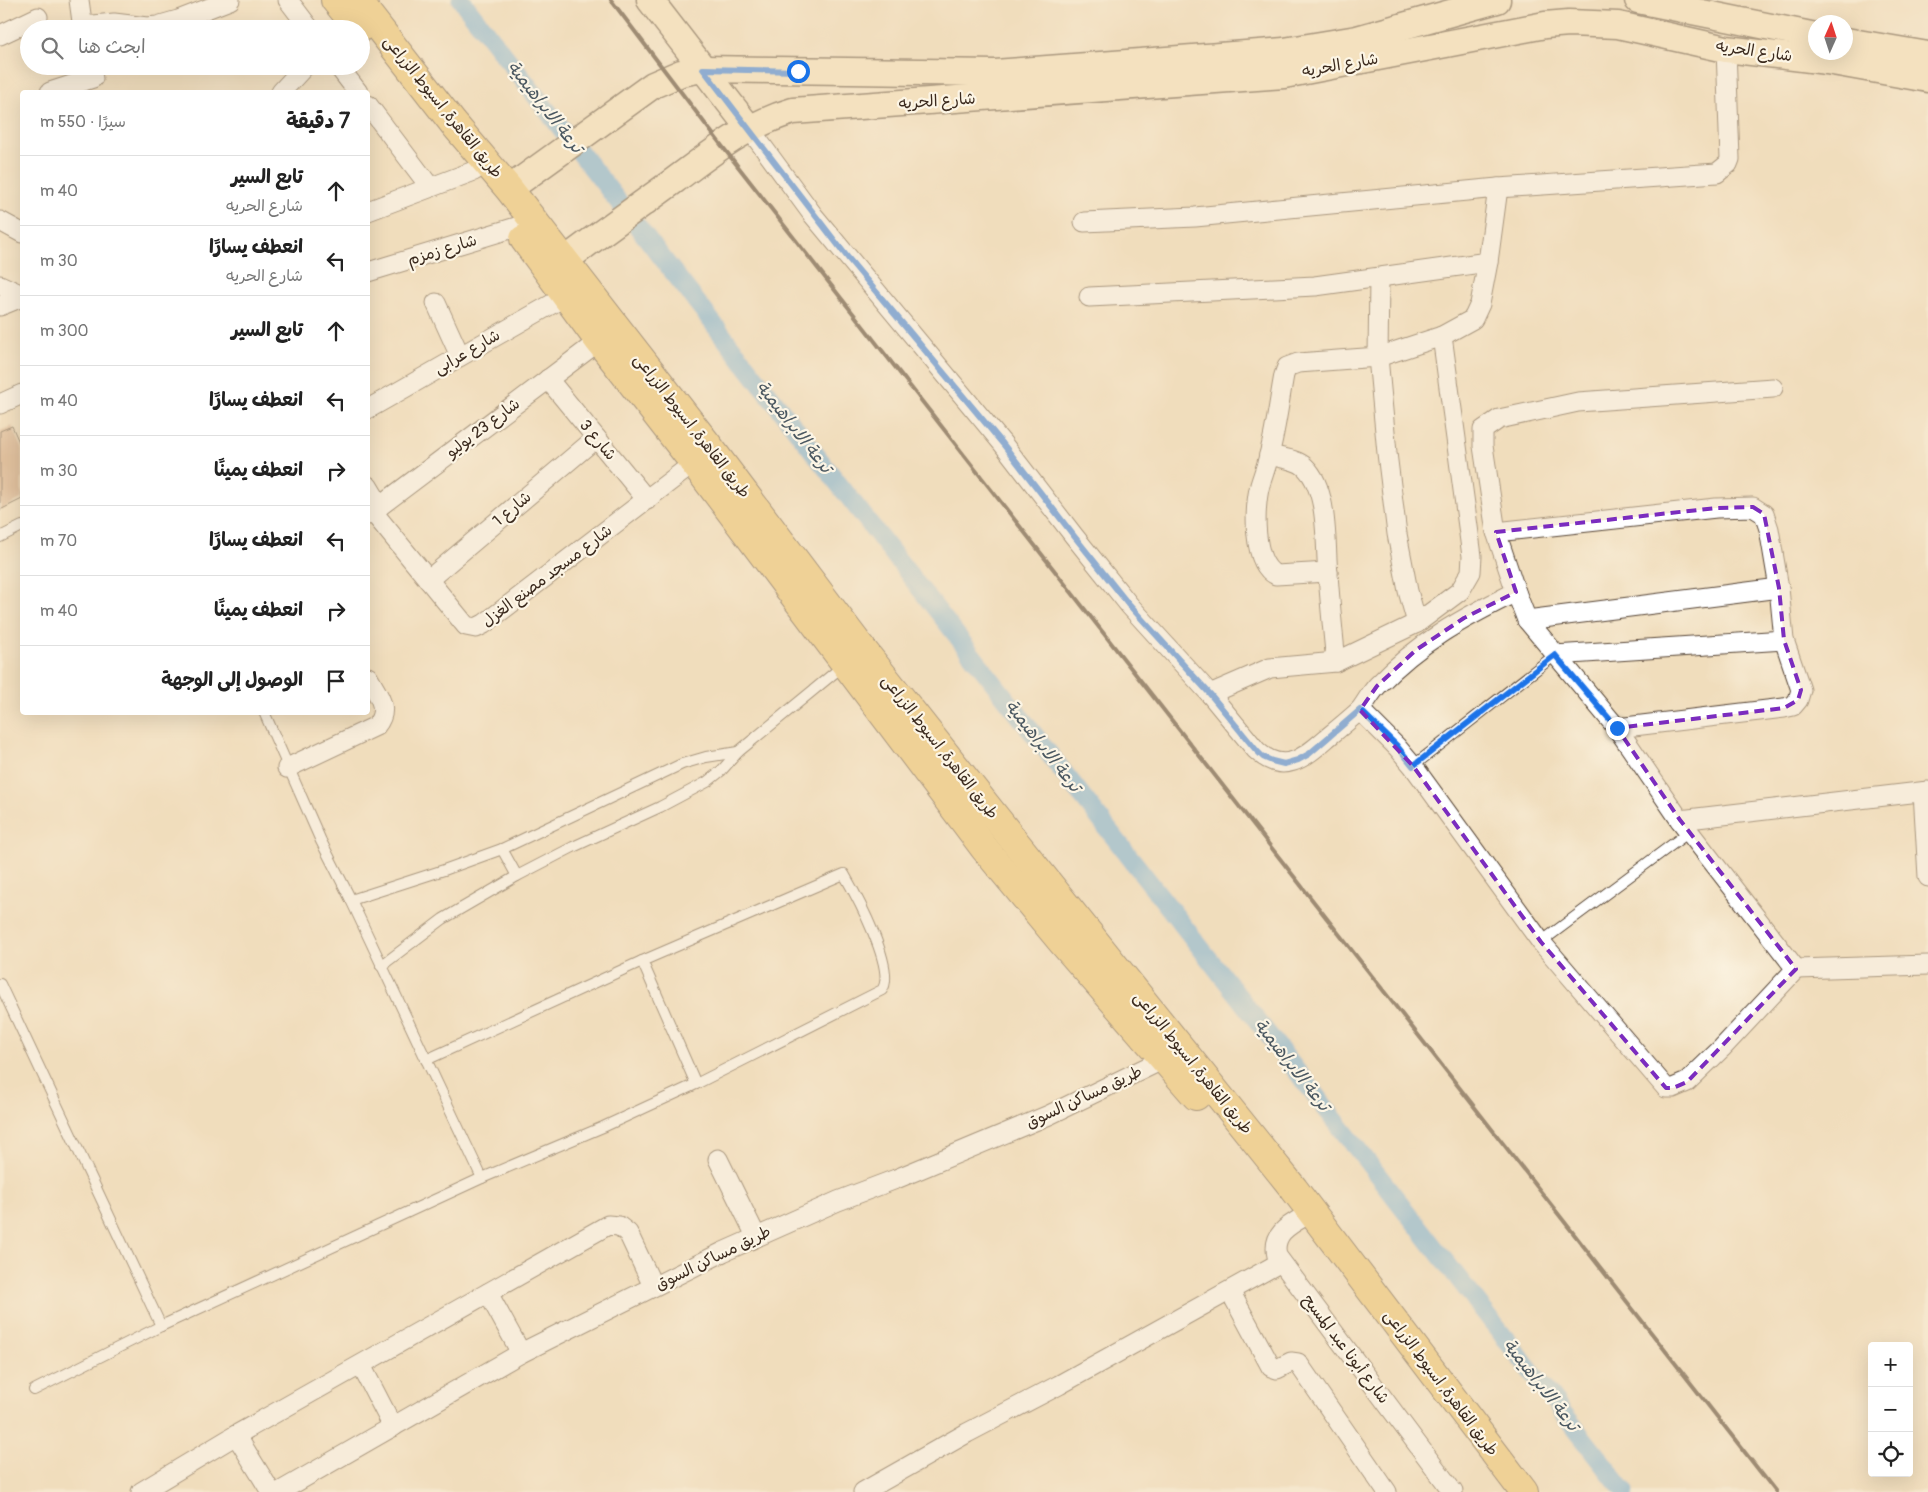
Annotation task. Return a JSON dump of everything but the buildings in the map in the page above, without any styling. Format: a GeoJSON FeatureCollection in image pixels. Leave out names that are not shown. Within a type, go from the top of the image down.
{"type":"FeatureCollection","features":[{"type":"Feature","properties":{"kind":"highway","name":"طريق القاهرة, اسيوط الزراعى"},"geometry":{"type":"LineString","coordinates":[[335,0],[352,20]]}},
{"type":"Feature","properties":{"kind":"highway","name":"طريق القاهرة, اسيوط الزراعى"},"geometry":{"type":"LineString","coordinates":[[358,0],[453,124],[508,189],[708,444],[859,645],[1305,1216],[1389,1328],[1503,1492]]}},
{"type":"Feature","properties":{"kind":"highway","name":"طريق القاهرة, اسيوط الزراعى"},"geometry":{"type":"LineString","coordinates":[[370,42],[474,171],[599,341],[694,462],[985,849],[1062,942],[1279,1195],[1305,1216]]}},
{"type":"Feature","properties":{"kind":"highway","name":"طريق القاهرة, اسيوط الزراعى"},"geometry":{"type":"LineString","coordinates":[[1389,1328],[1524,1492]]}},
{"type":"Feature","properties":{"kind":"main road"},"geometry":{"type":"LineString","coordinates":[[650,0],[750,128]]}},
{"type":"Feature","properties":{"kind":"main road","name":"شارع الحريه"},"geometry":{"type":"LineString","coordinates":[[508,189],[637,95],[670,77],[703,69],[995,73],[1308,48],[1357,39],[1497,0]]}},
{"type":"Feature","properties":{"kind":"main road","name":"شارع الحريه"},"geometry":{"type":"LineString","coordinates":[[1638,0],[1808,34]]}},
{"type":"Feature","properties":{"kind":"main road"},"geometry":{"type":"LineString","coordinates":[[1442,15],[1450,44]]}},
{"type":"Feature","properties":{"kind":"main road","name":"شارع الحريه"},"geometry":{"type":"LineString","coordinates":[[564,261],[750,128],[770,118],[793,111],[1284,75],[1545,25],[1594,23],[1618,25],[1726,49],[1827,62],[1928,79]]}},
{"type":"Feature","properties":{"kind":"main road"},"geometry":{"type":"LineString","coordinates":[[1853,42],[1928,55]]}},
{"type":"Feature","properties":{"kind":"street"},"geometry":{"type":"LineString","coordinates":[[79,0],[82,20]]}},
{"type":"Feature","properties":{"kind":"street"},"geometry":{"type":"LineString","coordinates":[[178,20],[230,0]]}},
{"type":"Feature","properties":{"kind":"street"},"geometry":{"type":"LineString","coordinates":[[288,0],[303,20]]}},
{"type":"Feature","properties":{"kind":"street"},"geometry":{"type":"LineString","coordinates":[[32,20],[38,17]]}},
{"type":"Feature","properties":{"kind":"street"},"geometry":{"type":"LineString","coordinates":[[0,35],[20,26]]}},
{"type":"Feature","properties":{"kind":"street"},"geometry":{"type":"LineString","coordinates":[[1084,222],[1195,217],[1498,188],[1717,173],[1730,160],[1726,49]]}},
{"type":"Feature","properties":{"kind":"street"},"geometry":{"type":"LineString","coordinates":[[283,90],[297,75]]}},
{"type":"Feature","properties":{"kind":"street"},"geometry":{"type":"LineString","coordinates":[[345,75],[356,90]]}},
{"type":"Feature","properties":{"kind":"street"},"geometry":{"type":"LineString","coordinates":[[57,90],[93,79]]}},
{"type":"Feature","properties":{"kind":"street"},"geometry":{"type":"LineString","coordinates":[[370,108],[430,187]]}},
{"type":"Feature","properties":{"kind":"street"},"geometry":{"type":"LineString","coordinates":[[750,128],[825,229],[1003,444],[1130,606],[1210,694],[1243,736],[1263,757],[1284,764],[1309,754],[1360,710],[1377,686],[1416,650],[1464,618],[1516,592]]}},
{"type":"Feature","properties":{"kind":"street"},"geometry":{"type":"LineString","coordinates":[[370,210],[474,171]]}},
{"type":"Feature","properties":{"kind":"street"},"geometry":{"type":"LineString","coordinates":[[1328,572],[1276,575],[1266,566],[1260,552],[1256,516],[1260,485],[1269,455],[1287,367],[1298,363],[1378,357],[1442,336],[1473,319],[1480,304],[1498,188]]}},
{"type":"Feature","properties":{"kind":"street"},"geometry":{"type":"LineString","coordinates":[[0,221],[20,232]]}},
{"type":"Feature","properties":{"kind":"street","name":"شارع زمزم"},"geometry":{"type":"LineString","coordinates":[[370,271],[516,227]]}},
{"type":"Feature","properties":{"kind":"street"},"geometry":{"type":"LineString","coordinates":[[1089,297],[1286,288],[1379,278],[1488,262]]}},
{"type":"Feature","properties":{"kind":"street"},"geometry":{"type":"LineString","coordinates":[[1379,278],[1378,357],[1398,534],[1408,591],[1417,622]]}},
{"type":"Feature","properties":{"kind":"street"},"geometry":{"type":"LineString","coordinates":[[0,285],[20,295]]}},
{"type":"Feature","properties":{"kind":"street","name":"شارع عرابى"},"geometry":{"type":"LineString","coordinates":[[370,408],[566,296]]}},
{"type":"Feature","properties":{"kind":"street"},"geometry":{"type":"LineString","coordinates":[[0,306],[20,297]]}},
{"type":"Feature","properties":{"kind":"street"},"geometry":{"type":"LineString","coordinates":[[436,303],[460,356]]}},
{"type":"Feature","properties":{"kind":"street"},"geometry":{"type":"LineString","coordinates":[[1210,694],[1270,668],[1336,662],[1417,622],[1460,591],[1471,572],[1472,556],[1442,336]]}},
{"type":"Feature","properties":{"kind":"street","name":"شارع 23 يوليو"},"geometry":{"type":"LineString","coordinates":[[373,511],[599,341]]}},
{"type":"Feature","properties":{"kind":"street","name":"شارع 3"},"geometry":{"type":"LineString","coordinates":[[548,380],[648,500]]}},
{"type":"Feature","properties":{"kind":"street"},"geometry":{"type":"LineString","coordinates":[[1773,388],[1578,402],[1494,421],[1483,430],[1483,446],[1496,532],[1527,620],[1617,728],[1684,826],[1796,969]]}},
{"type":"Feature","properties":{"kind":"street"},"geometry":{"type":"LineString","coordinates":[[0,404],[20,395]]}},
{"type":"Feature","properties":{"kind":"street","name":"شارع 1"},"geometry":{"type":"LineString","coordinates":[[428,580],[596,438]]}},
{"type":"Feature","properties":{"kind":"street"},"geometry":{"type":"LineString","coordinates":[[1269,455],[1295,461],[1305,466],[1318,485],[1327,535],[1328,572],[1336,662]]}},
{"type":"Feature","properties":{"kind":"street","name":"شارع مسجد مصنع الغزل"},"geometry":{"type":"LineString","coordinates":[[370,496],[373,511],[466,626],[472,628],[480,627],[648,500],[694,462]]}},
{"type":"Feature","properties":{"kind":"street"},"geometry":{"type":"LineString","coordinates":[[1496,532],[1716,508],[1752,507],[1764,514],[1769,529],[1779,588],[1784,640],[1801,690],[1798,700],[1793,706],[1784,708],[1617,728]]}},
{"type":"Feature","properties":{"kind":"street"},"geometry":{"type":"LineString","coordinates":[[1527,620],[1779,588]]}},
{"type":"Feature","properties":{"kind":"street"},"geometry":{"type":"LineString","coordinates":[[1555,655],[1784,640]]}},
{"type":"Feature","properties":{"kind":"street"},"geometry":{"type":"LineString","coordinates":[[287,768],[376,726],[381,720],[383,712],[382,703],[370,681]]}},
{"type":"Feature","properties":{"kind":"street"},"geometry":{"type":"LineString","coordinates":[[1360,710],[1397,746],[1540,942],[1666,1088],[1673,1088],[1687,1082],[1722,1048],[1796,969],[1928,966]]}},
{"type":"Feature","properties":{"kind":"street"},"geometry":{"type":"LineString","coordinates":[[1684,826],[1925,791],[1928,877]]}},
{"type":"Feature","properties":{"kind":"street","name":"طريق مساكن السوق"},"geometry":{"type":"LineString","coordinates":[[279,1492],[521,1353],[653,1286],[756,1236],[1049,1115],[1164,1059]]}},
{"type":"Feature","properties":{"kind":"street"},"geometry":{"type":"LineString","coordinates":[[718,1159],[756,1236]]}},
{"type":"Feature","properties":{"kind":"street","name":"شارع أبونا عبد المسيح"},"geometry":{"type":"LineString","coordinates":[[1305,1216],[1284,1229],[1276,1241],[1277,1256],[1454,1492]]}},
{"type":"Feature","properties":{"kind":"street"},"geometry":{"type":"LineString","coordinates":[[141,1492],[236,1435],[603,1228],[614,1224],[628,1233],[653,1286]]}},
{"type":"Feature","properties":{"kind":"street"},"geometry":{"type":"LineString","coordinates":[[863,1492],[967,1433],[1059,1385],[1281,1262]]}},
{"type":"Feature","properties":{"kind":"street"},"geometry":{"type":"LineString","coordinates":[[1230,1291],[1271,1366],[1277,1369],[1291,1362],[1300,1366],[1387,1492]]}},
{"type":"Feature","properties":{"kind":"street"},"geometry":{"type":"LineString","coordinates":[[488,1293],[521,1353]]}},
{"type":"Feature","properties":{"kind":"street"},"geometry":{"type":"LineString","coordinates":[[361,1365],[393,1426]]}},
{"type":"Feature","properties":{"kind":"street"},"geometry":{"type":"LineString","coordinates":[[236,1435],[271,1492]]}},
{"type":"Feature","properties":{"kind":"lane"},"geometry":{"type":"LineString","coordinates":[[0,537],[20,527]]}},
{"type":"Feature","properties":{"kind":"lane"},"geometry":{"type":"LineString","coordinates":[[1413,766],[1555,655]]}},
{"type":"Feature","properties":{"kind":"lane"},"geometry":{"type":"LineString","coordinates":[[381,966],[443,919],[517,876],[573,847],[685,795],[707,782],[722,770],[738,752],[845,664]]}},
{"type":"Feature","properties":{"kind":"lane"},"geometry":{"type":"LineString","coordinates":[[265,715],[287,768],[321,841],[351,900],[482,1178]]}},
{"type":"Feature","properties":{"kind":"lane"},"geometry":{"type":"LineString","coordinates":[[351,900],[444,870],[502,848],[674,767],[706,757],[738,752]]}},
{"type":"Feature","properties":{"kind":"lane"},"geometry":{"type":"LineString","coordinates":[[1540,942],[1684,826]]}},
{"type":"Feature","properties":{"kind":"lane"},"geometry":{"type":"LineString","coordinates":[[502,848],[517,876]]}},
{"type":"Feature","properties":{"kind":"lane"},"geometry":{"type":"LineString","coordinates":[[34,1390],[161,1326],[482,1178],[696,1084],[882,990],[886,982],[886,968],[867,918],[844,874],[642,961],[426,1060]]}},
{"type":"Feature","properties":{"kind":"lane"},"geometry":{"type":"LineString","coordinates":[[642,961],[696,1084]]}},
{"type":"Feature","properties":{"kind":"lane"},"geometry":{"type":"LineString","coordinates":[[0,984],[161,1326]]}},
{"type":"Feature","properties":{"kind":"highlighted area"},"geometry":{"type":"Polygon","coordinates":[[[1753,507],[1764,514],[1779,588],[1784,640],[1801,690],[1798,700],[1784,708],[1617,728],[1680,820],[1796,969],[1687,1082],[1673,1088],[1666,1088],[1541,942],[1413,766],[1360,710],[1377,686],[1416,650],[1464,618],[1516,592],[1496,532],[1716,508],[1753,507]]]}},
{"type":"Feature","properties":{"kind":"waterway","name":"ترعة الابراهيمية"},"geometry":{"type":"LineString","coordinates":[[461,0],[1625,1492]]}},
{"type":"Feature","properties":{"kind":"railway"},"geometry":{"type":"LineString","coordinates":[[611,0],[722,146],[1776,1492]]}},
{"type":"Feature","properties":{"kind":"route"},"geometry":{"type":"LineString","coordinates":[[798,71],[703,69],[750,128],[813,215],[1003,444],[1130,606],[1210,694],[1246,740],[1263,757],[1284,764],[1298,760],[1309,754],[1360,710],[1397,746],[1413,766],[1555,655],[1617,728]]}}]}
